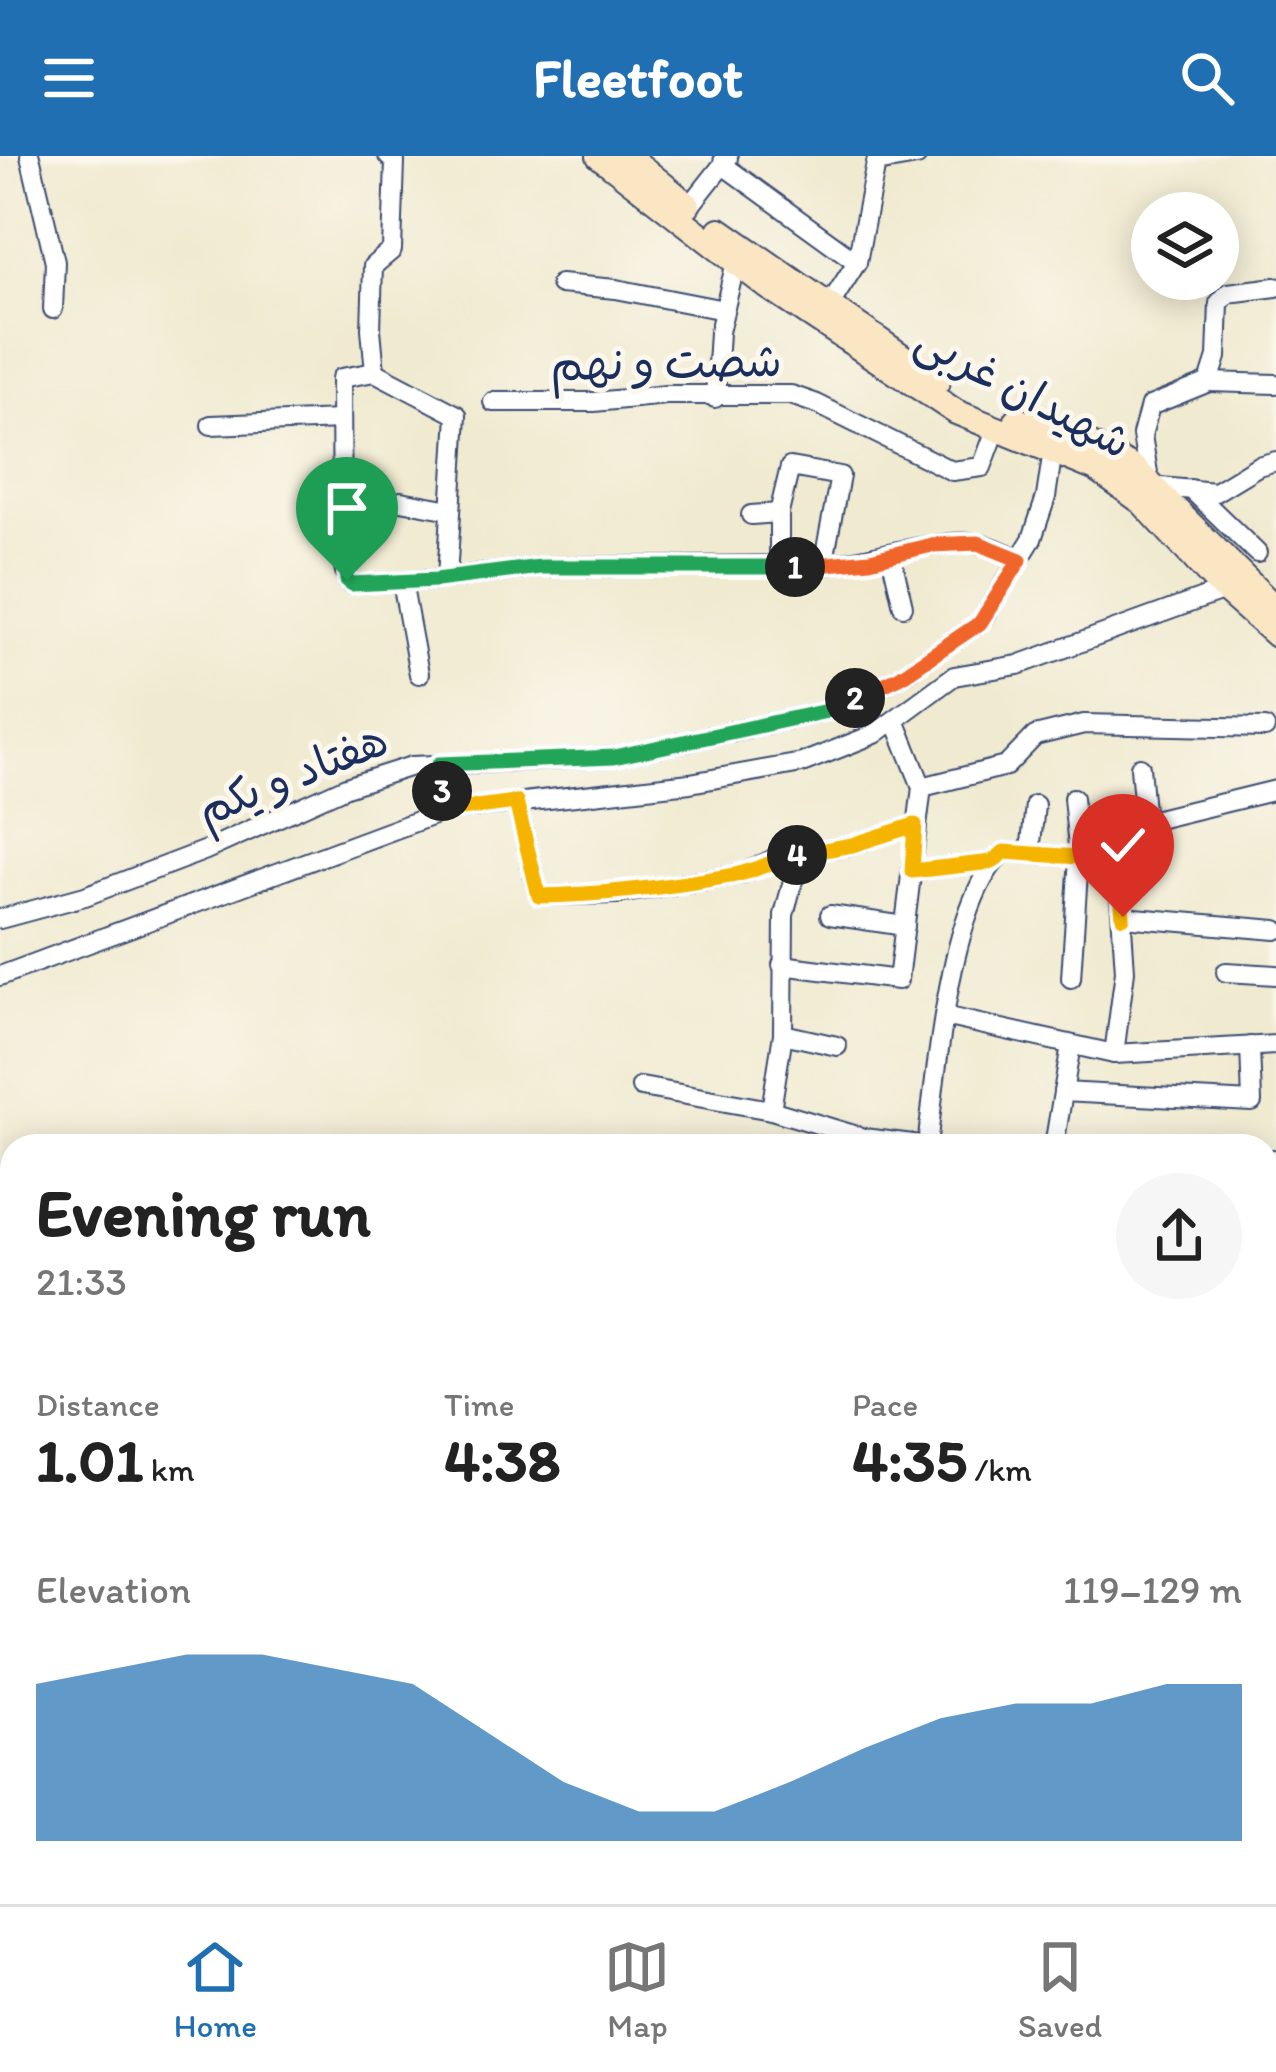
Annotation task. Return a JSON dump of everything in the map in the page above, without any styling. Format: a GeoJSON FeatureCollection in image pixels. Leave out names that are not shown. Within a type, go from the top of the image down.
{"type":"FeatureCollection","features":[{"type":"Feature","properties":{"kind":"main road","name":"شهیدان غربی"},"geometry":{"type":"LineString","coordinates":[[599,156],[736,262],[956,412],[1096,470],[1142,502],[1225,590],[1276,635]]}},
{"type":"Feature","properties":{"kind":"main road","name":"شهیدان غربی"},"geometry":{"type":"LineString","coordinates":[[631,157],[690,206],[968,402],[1088,443],[1135,470],[1276,610]]}},
{"type":"Feature","properties":{"kind":"street"},"geometry":{"type":"LineString","coordinates":[[30,156],[56,262],[52,309]]}},
{"type":"Feature","properties":{"kind":"street"},"geometry":{"type":"LineString","coordinates":[[830,306],[857,262],[876,163],[917,156]]}},
{"type":"Feature","properties":{"kind":"street"},"geometry":{"type":"LineString","coordinates":[[375,372],[373,266],[392,250],[393,158]]}},
{"type":"Feature","properties":{"kind":"street"},"geometry":{"type":"LineString","coordinates":[[690,206],[726,159],[857,262]]}},
{"type":"Feature","properties":{"kind":"street"},"geometry":{"type":"LineString","coordinates":[[716,398],[719,332],[736,262]]}},
{"type":"Feature","properties":{"kind":"street"},"geometry":{"type":"LineString","coordinates":[[560,284],[616,289],[724,310]]}},
{"type":"Feature","properties":{"kind":"street"},"geometry":{"type":"LineString","coordinates":[[1209,382],[1217,357],[1219,303],[1228,293],[1276,286]]}},
{"type":"Feature","properties":{"kind":"street"},"geometry":{"type":"LineString","coordinates":[[448,578],[457,415],[375,372],[341,378],[342,559],[352,584],[448,578],[540,567],[779,568],[891,555],[932,545],[978,543],[1020,560]]}},
{"type":"Feature","properties":{"kind":"street"},"geometry":{"type":"LineString","coordinates":[[1276,384],[1209,382],[1150,406],[1142,435],[1150,486],[1215,492],[1258,466],[1276,461]]}},
{"type":"Feature","properties":{"kind":"street","name":"شصت و نهم"},"geometry":{"type":"LineString","coordinates":[[493,403],[791,395],[952,471],[982,467],[998,428]]}},
{"type":"Feature","properties":{"kind":"street"},"geometry":{"type":"LineString","coordinates":[[211,425],[341,420]]}},
{"type":"Feature","properties":{"kind":"street","name":"هفتاد و یکم"},"geometry":{"type":"LineString","coordinates":[[0,919],[125,881],[346,787],[412,766],[614,757],[827,711],[900,677],[980,623],[1032,538],[1046,497],[1053,450]]}},
{"type":"Feature","properties":{"kind":"street"},"geometry":{"type":"LineString","coordinates":[[779,568],[779,513],[790,467],[840,476],[823,565]]}},
{"type":"Feature","properties":{"kind":"street"},"geometry":{"type":"LineString","coordinates":[[1191,490],[1266,553]]}},
{"type":"Feature","properties":{"kind":"street"},"geometry":{"type":"LineString","coordinates":[[401,501],[452,510]]}},
{"type":"Feature","properties":{"kind":"street"},"geometry":{"type":"LineString","coordinates":[[751,514],[779,513]]}},
{"type":"Feature","properties":{"kind":"street"},"geometry":{"type":"LineString","coordinates":[[1225,561],[1266,553]]}},
{"type":"Feature","properties":{"kind":"street"},"geometry":{"type":"LineString","coordinates":[[891,555],[903,606]]}},
{"type":"Feature","properties":{"kind":"street"},"geometry":{"type":"LineString","coordinates":[[402,582],[419,674]]}},
{"type":"Feature","properties":{"kind":"street"},"geometry":{"type":"LineString","coordinates":[[0,976],[445,811],[690,783],[802,763],[875,734],[954,676],[1018,665],[1225,590]]}},
{"type":"Feature","properties":{"kind":"street"},"geometry":{"type":"LineString","coordinates":[[782,965],[898,980],[922,788],[895,720]]}},
{"type":"Feature","properties":{"kind":"street"},"geometry":{"type":"LineString","coordinates":[[922,788],[1006,766],[1035,736],[1084,724],[1265,728]]}},
{"type":"Feature","properties":{"kind":"street"},"geometry":{"type":"LineString","coordinates":[[439,764],[445,811]]}},
{"type":"Feature","properties":{"kind":"street"},"geometry":{"type":"LineString","coordinates":[[1141,766],[1144,822]]}},
{"type":"Feature","properties":{"kind":"street"},"geometry":{"type":"LineString","coordinates":[[929,1134],[944,1016],[967,919],[992,862],[1004,852],[1079,857],[1144,822],[1276,790]]}},
{"type":"Feature","properties":{"kind":"street"},"geometry":{"type":"LineString","coordinates":[[1071,978],[1079,857],[1073,798]]}},
{"type":"Feature","properties":{"kind":"street"},"geometry":{"type":"LineString","coordinates":[[516,802],[539,896],[618,894],[742,874],[774,859],[852,845],[915,825]]}},
{"type":"Feature","properties":{"kind":"street"},"geometry":{"type":"LineString","coordinates":[[1030,853],[1035,805]]}},
{"type":"Feature","properties":{"kind":"street"},"geometry":{"type":"LineString","coordinates":[[1114,1054],[1125,970],[1116,837]]}},
{"type":"Feature","properties":{"kind":"street"},"geometry":{"type":"LineString","coordinates":[[771,1110],[784,1034],[784,915],[800,854]]}},
{"type":"Feature","properties":{"kind":"street"},"geometry":{"type":"LineString","coordinates":[[912,871],[992,862]]}},
{"type":"Feature","properties":{"kind":"street"},"geometry":{"type":"LineString","coordinates":[[830,915],[905,926]]}},
{"type":"Feature","properties":{"kind":"street"},"geometry":{"type":"LineString","coordinates":[[1123,917],[1276,930]]}},
{"type":"Feature","properties":{"kind":"street"},"geometry":{"type":"LineString","coordinates":[[1226,972],[1276,975]]}},
{"type":"Feature","properties":{"kind":"street"},"geometry":{"type":"LineString","coordinates":[[944,1016],[1114,1054],[1276,1045]]}},
{"type":"Feature","properties":{"kind":"street"},"geometry":{"type":"LineString","coordinates":[[784,1034],[836,1046]]}},
{"type":"Feature","properties":{"kind":"street"},"geometry":{"type":"LineString","coordinates":[[1056,1134],[1071,1046]]}},
{"type":"Feature","properties":{"kind":"street"},"geometry":{"type":"LineString","coordinates":[[1063,1092],[1252,1102],[1250,1046]]}},
{"type":"Feature","properties":{"kind":"street"},"geometry":{"type":"LineString","coordinates":[[641,1087],[771,1110],[850,1134]]}},
{"type":"Feature","properties":{"kind":"route"},"geometry":{"type":"LineString","coordinates":[[347,580],[352,584],[436,580],[540,567],[779,568],[870,560],[932,545],[978,543],[1020,560],[980,623],[900,677],[827,711],[614,757],[439,764],[445,811],[516,802],[539,896],[618,894],[742,874],[774,859],[852,845],[915,825],[912,871],[992,862],[1004,852],[1079,857],[1116,837],[1123,917]]}}]}
